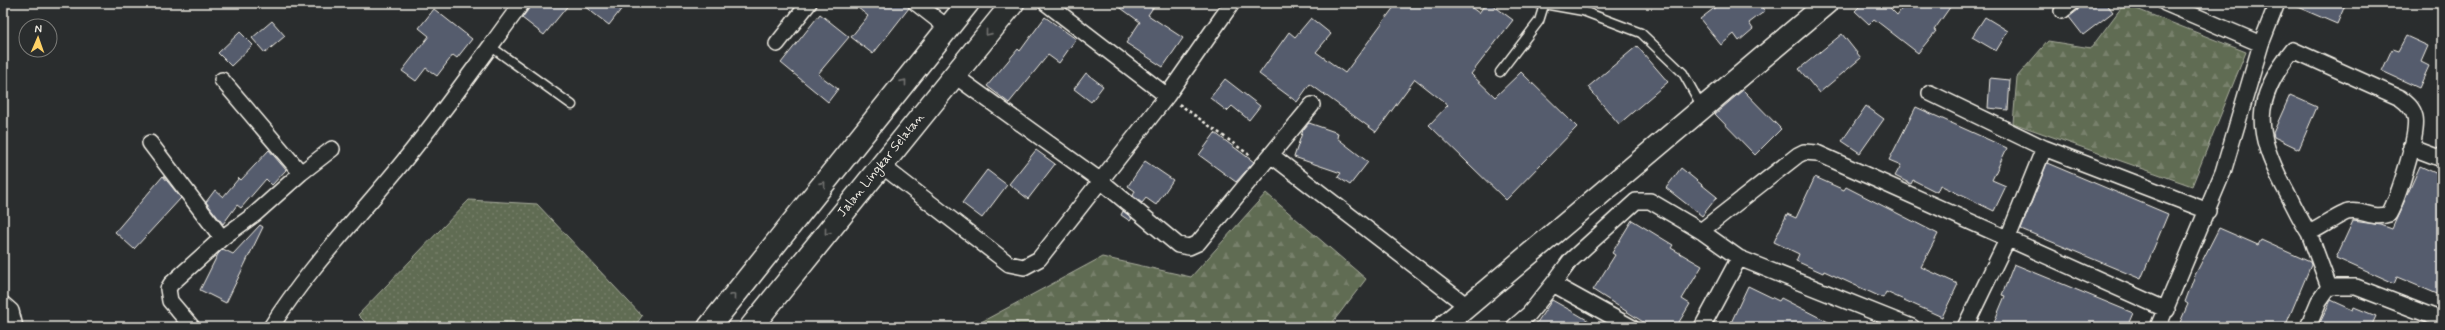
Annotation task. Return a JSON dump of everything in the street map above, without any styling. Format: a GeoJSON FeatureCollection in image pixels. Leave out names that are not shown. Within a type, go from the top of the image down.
{"type":"FeatureCollection","features":[{"type":"Feature","properties":{"kind":"highway"},"geometry":{"type":"LineString","coordinates":[[709,327],[968,3]]}},
{"type":"Feature","properties":{"kind":"highway","name":"Jalan Lingkar Selatan"},"geometry":{"type":"LineString","coordinates":[[751,327],[1013,3]]}},
{"type":"Feature","properties":{"kind":"highway"},"geometry":{"type":"LineString","coordinates":[[890,99],[919,118]]}},
{"type":"Feature","properties":{"kind":"street"},"geometry":{"type":"LineString","coordinates":[[271,327],[295,290],[336,238],[394,173],[522,3]]}},
{"type":"Feature","properties":{"kind":"street"},"geometry":{"type":"LineString","coordinates":[[777,44],[809,3]]}},
{"type":"Feature","properties":{"kind":"street"},"geometry":{"type":"LineString","coordinates":[[916,3],[948,28]]}},
{"type":"Feature","properties":{"kind":"street"},"geometry":{"type":"LineString","coordinates":[[1046,3],[1167,96]]}},
{"type":"Feature","properties":{"kind":"street"},"geometry":{"type":"LineString","coordinates":[[881,165],[1009,264],[1024,268],[1039,259],[1102,181],[1167,96],[1232,3]]}},
{"type":"Feature","properties":{"kind":"street"},"geometry":{"type":"LineString","coordinates":[[1446,326],[1467,306],[1827,3]]}},
{"type":"Feature","properties":{"kind":"street"},"geometry":{"type":"LineString","coordinates":[[2164,3],[2261,44]]}},
{"type":"Feature","properties":{"kind":"street"},"geometry":{"type":"LineString","coordinates":[[2158,327],[2167,310],[2223,172],[2261,44],[2276,3]]}},
{"type":"Feature","properties":{"kind":"street"},"geometry":{"type":"LineString","coordinates":[[2309,233],[2350,211],[2364,212],[2374,217],[2389,214],[2397,200],[2416,124],[2415,115],[2406,102],[2293,50],[2278,68],[2268,88],[2261,119],[2263,137],[2269,158],[2298,217],[2309,233],[2329,287]]}},
{"type":"Feature","properties":{"kind":"street"},"geometry":{"type":"LineString","coordinates":[[954,76],[1102,181],[1178,245],[1189,247],[1198,243],[1312,105]]}},
{"type":"Feature","properties":{"kind":"street"},"geometry":{"type":"LineString","coordinates":[[222,80],[301,173]]}},
{"type":"Feature","properties":{"kind":"street"},"geometry":{"type":"LineString","coordinates":[[1930,93],[2044,148],[2208,211]]}},
{"type":"Feature","properties":{"kind":"street"},"geometry":{"type":"LineString","coordinates":[[150,143],[222,238]]}},
{"type":"Feature","properties":{"kind":"street"},"geometry":{"type":"LineString","coordinates":[[2410,147],[2442,159]]}},
{"type":"Feature","properties":{"kind":"street"},"geometry":{"type":"LineString","coordinates":[[1965,327],[2007,240],[2044,148]]}},
{"type":"Feature","properties":{"kind":"street"},"geometry":{"type":"LineString","coordinates":[[192,327],[170,301],[168,289],[222,238],[255,214],[301,173],[332,149]]}},
{"type":"Feature","properties":{"kind":"street"},"geometry":{"type":"LineString","coordinates":[[1701,231],[1798,155],[1809,152],[1822,155],[2007,240],[2167,310]]}},
{"type":"Feature","properties":{"kind":"street"},"geometry":{"type":"LineString","coordinates":[[1267,160],[1467,306]]}},
{"type":"Feature","properties":{"kind":"street"},"geometry":{"type":"LineString","coordinates":[[1514,327],[1529,314],[1570,261],[1636,202],[1650,201],[1701,231],[1739,258],[1912,327]]}},
{"type":"Feature","properties":{"kind":"street"},"geometry":{"type":"LineString","coordinates":[[1702,327],[1739,258]]}},
{"type":"Feature","properties":{"kind":"street"},"geometry":{"type":"LineString","coordinates":[[1553,284],[1630,327]]}},
{"type":"Feature","properties":{"kind":"street"},"geometry":{"type":"LineString","coordinates":[[2329,287],[2356,287],[2442,320]]}},
{"type":"Feature","properties":{"kind":"street"},"geometry":{"type":"LineString","coordinates":[[2308,327],[2319,301],[2329,287]]}},
{"type":"Feature","properties":{"kind":"street"},"geometry":{"type":"LineString","coordinates":[[3,304],[11,311],[15,327]]}},
{"type":"Feature","properties":{"kind":"lane"},"geometry":{"type":"LineString","coordinates":[[1500,72],[1539,21],[1541,4],[1583,12],[1641,33],[1656,45],[1683,73],[1703,108]]}},
{"type":"Feature","properties":{"kind":"lane"},"geometry":{"type":"LineString","coordinates":[[490,46],[572,105]]}},
{"type":"Feature","properties":{"kind":"path"},"geometry":{"type":"LineString","coordinates":[[1167,96],[1267,160]]}},
{"type":"Feature","properties":{"kind":"green space"},"geometry":{"type":"Polygon","coordinates":[[[2124,4],[2246,52],[2192,186],[2013,123],[2017,77],[2048,41],[2091,48],[2124,4]]]}},
{"type":"Feature","properties":{"kind":"green space"},"geometry":{"type":"Polygon","coordinates":[[[1266,193],[1366,279],[1329,327],[972,327],[1102,257],[1191,277],[1266,193]]]}},
{"type":"Feature","properties":{"kind":"green space"},"geometry":{"type":"Polygon","coordinates":[[[469,200],[537,204],[642,316],[634,327],[370,327],[358,315],[469,200]]]}},
{"type":"Feature","properties":{"kind":"building"},"geometry":{"type":"Polygon","coordinates":[[[533,3],[570,3],[544,35],[522,18],[533,3]]]}},
{"type":"Feature","properties":{"kind":"building"},"geometry":{"type":"Polygon","coordinates":[[[580,3],[626,3],[609,25],[580,3]]]}},
{"type":"Feature","properties":{"kind":"building"},"geometry":{"type":"Polygon","coordinates":[[[852,3],[907,3],[909,8],[873,54],[851,37],[868,16],[852,3]]]}},
{"type":"Feature","properties":{"kind":"building"},"geometry":{"type":"Polygon","coordinates":[[[1114,3],[1156,3],[1148,15],[1183,38],[1163,67],[1126,43],[1140,22],[1114,3]]]}},
{"type":"Feature","properties":{"kind":"building"},"geometry":{"type":"Polygon","coordinates":[[[1397,3],[1465,3],[1479,13],[1486,3],[1490,3],[1513,20],[1471,74],[1495,97],[1521,72],[1577,127],[1506,200],[1429,125],[1448,105],[1415,79],[1376,132],[1310,84],[1297,102],[1259,74],[1289,32],[1295,37],[1311,18],[1331,34],[1316,52],[1345,73],[1397,3]]]}},
{"type":"Feature","properties":{"kind":"building"},"geometry":{"type":"Polygon","coordinates":[[[1721,3],[1758,3],[1765,11],[1749,23],[1753,29],[1739,41],[1734,34],[1721,45],[1700,19],[1721,3]]]}},
{"type":"Feature","properties":{"kind":"building"},"geometry":{"type":"Polygon","coordinates":[[[1863,3],[1885,3],[1897,15],[1906,3],[1953,3],[1934,30],[1936,31],[1918,53],[1874,19],[1869,24],[1855,11],[1863,3]]]}},
{"type":"Feature","properties":{"kind":"building"},"geometry":{"type":"Polygon","coordinates":[[[2081,3],[2106,3],[2113,12],[2083,35],[2069,17],[2078,10],[2081,3]]]}},
{"type":"Feature","properties":{"kind":"building"},"geometry":{"type":"Polygon","coordinates":[[[2288,3],[2346,3],[2337,24],[2288,3]]]}},
{"type":"Feature","properties":{"kind":"building"},"geometry":{"type":"Polygon","coordinates":[[[434,9],[472,39],[457,58],[453,55],[437,76],[426,68],[416,81],[402,71],[429,36],[419,28],[434,9]]]}},
{"type":"Feature","properties":{"kind":"building"},"geometry":{"type":"Polygon","coordinates":[[[820,14],[849,37],[818,74],[838,89],[828,102],[781,63],[820,14]]]}},
{"type":"Feature","properties":{"kind":"building"},"geometry":{"type":"Polygon","coordinates":[[[1045,17],[1076,39],[1059,63],[1048,55],[1009,103],[987,86],[1018,49],[1020,51],[1045,17]]]}},
{"type":"Feature","properties":{"kind":"building"},"geometry":{"type":"Polygon","coordinates":[[[1985,17],[2008,31],[1996,51],[1972,37],[1985,17]]]}},
{"type":"Feature","properties":{"kind":"building"},"geometry":{"type":"Polygon","coordinates":[[[272,21],[285,36],[265,53],[252,38],[272,21]]]}},
{"type":"Feature","properties":{"kind":"building"},"geometry":{"type":"Polygon","coordinates":[[[240,32],[253,45],[231,66],[218,53],[240,32]]]}},
{"type":"Feature","properties":{"kind":"building"},"geometry":{"type":"Polygon","coordinates":[[[1842,34],[1861,58],[1819,93],[1799,69],[1842,34]]]}},
{"type":"Feature","properties":{"kind":"building"},"geometry":{"type":"Polygon","coordinates":[[[2406,36],[2428,46],[2421,62],[2429,66],[2419,88],[2382,71],[2392,49],[2398,51],[2406,36]]]}},
{"type":"Feature","properties":{"kind":"building"},"geometry":{"type":"Polygon","coordinates":[[[1637,46],[1668,82],[1619,124],[1588,87],[1637,46]]]}},
{"type":"Feature","properties":{"kind":"building"},"geometry":{"type":"Polygon","coordinates":[[[1086,73],[1103,86],[1091,102],[1074,89],[1086,73]]]}},
{"type":"Feature","properties":{"kind":"building"},"geometry":{"type":"Polygon","coordinates":[[[1990,78],[2010,80],[2008,110],[1988,108],[1990,78]]]}},
{"type":"Feature","properties":{"kind":"building"},"geometry":{"type":"Polygon","coordinates":[[[1225,79],[1260,106],[1249,120],[1232,106],[1227,111],[1210,98],[1225,79]]]}},
{"type":"Feature","properties":{"kind":"building"},"geometry":{"type":"Polygon","coordinates":[[[1743,90],[1781,129],[1755,155],[1715,114],[1743,90]]]}},
{"type":"Feature","properties":{"kind":"building"},"geometry":{"type":"Polygon","coordinates":[[[2290,95],[2317,107],[2299,149],[2274,137],[2273,133],[2290,95]]]}},
{"type":"Feature","properties":{"kind":"building"},"geometry":{"type":"Polygon","coordinates":[[[1866,106],[1884,119],[1860,153],[1842,141],[1866,106]]]}},
{"type":"Feature","properties":{"kind":"building"},"geometry":{"type":"Polygon","coordinates":[[[1916,107],[2007,148],[1992,180],[2006,186],[1994,211],[1940,185],[1937,192],[1913,180],[1911,184],[1895,176],[1901,165],[1889,160],[1916,107]]]}},
{"type":"Feature","properties":{"kind":"building"},"geometry":{"type":"Polygon","coordinates":[[[1309,123],[1338,133],[1337,138],[1368,162],[1350,185],[1338,177],[1341,173],[1294,157],[1303,130],[1309,123]]]}},
{"type":"Feature","properties":{"kind":"building"},"geometry":{"type":"Polygon","coordinates":[[[1215,133],[1254,162],[1236,182],[1199,155],[1215,133]]]}},
{"type":"Feature","properties":{"kind":"building"},"geometry":{"type":"Polygon","coordinates":[[[269,150],[286,170],[272,185],[266,179],[241,208],[237,205],[223,224],[206,202],[215,190],[223,197],[239,178],[241,180],[269,150]]]}},
{"type":"Feature","properties":{"kind":"building"},"geometry":{"type":"Polygon","coordinates":[[[1036,150],[1055,164],[1028,199],[1009,184],[1036,150]]]}},
{"type":"Feature","properties":{"kind":"building"},"geometry":{"type":"Polygon","coordinates":[[[1145,161],[1173,180],[1156,205],[1146,198],[1142,203],[1133,196],[1135,191],[1128,186],[1145,161]]]}},
{"type":"Feature","properties":{"kind":"building"},"geometry":{"type":"Polygon","coordinates":[[[2047,163],[2168,214],[2141,279],[2021,229],[2047,163]]]}},
{"type":"Feature","properties":{"kind":"building"},"geometry":{"type":"Polygon","coordinates":[[[2420,166],[2442,176],[2442,296],[2397,277],[2394,284],[2336,258],[2353,221],[2381,225],[2392,229],[2420,166]]]}},
{"type":"Feature","properties":{"kind":"building"},"geometry":{"type":"Polygon","coordinates":[[[1681,168],[1717,197],[1702,216],[1666,188],[1681,168]]]}},
{"type":"Feature","properties":{"kind":"building"},"geometry":{"type":"Polygon","coordinates":[[[987,170],[1007,185],[982,218],[962,203],[987,170]]]}},
{"type":"Feature","properties":{"kind":"building"},"geometry":{"type":"Polygon","coordinates":[[[163,176],[181,198],[134,249],[115,232],[163,176]]]}},
{"type":"Feature","properties":{"kind":"building"},"geometry":{"type":"Polygon","coordinates":[[[1815,177],[1844,190],[1846,187],[1938,234],[1921,267],[1958,284],[1942,317],[1886,292],[1883,298],[1824,271],[1823,273],[1796,261],[1799,254],[1774,242],[1787,214],[1796,218],[1815,177]]]}},
{"type":"Feature","properties":{"kind":"building"},"geometry":{"type":"Polygon","coordinates":[[[1123,211],[1132,218],[1130,221],[1121,215],[1123,211]]]}},
{"type":"Feature","properties":{"kind":"building"},"geometry":{"type":"Polygon","coordinates":[[[1632,220],[1673,245],[1671,248],[1702,266],[1682,299],[1690,304],[1676,327],[1651,327],[1593,290],[1615,255],[1612,253],[1632,220]]]}},
{"type":"Feature","properties":{"kind":"building"},"geometry":{"type":"Polygon","coordinates":[[[260,225],[263,227],[226,303],[200,290],[218,254],[223,249],[233,254],[260,225]]]}},
{"type":"Feature","properties":{"kind":"building"},"geometry":{"type":"Polygon","coordinates":[[[2219,228],[2258,245],[2261,240],[2310,262],[2311,265],[2285,327],[2178,327],[2188,304],[2185,302],[2195,275],[2219,228]]]}},
{"type":"Feature","properties":{"kind":"building"},"geometry":{"type":"Polygon","coordinates":[[[2014,264],[2133,313],[2127,327],[1992,327],[2005,296],[2002,295],[2014,264]]]}},
{"type":"Feature","properties":{"kind":"building"},"geometry":{"type":"Polygon","coordinates":[[[1748,286],[1779,301],[1781,298],[1838,327],[1729,327],[1748,286]]]}},
{"type":"Feature","properties":{"kind":"building"},"geometry":{"type":"Polygon","coordinates":[[[1552,300],[1577,314],[1599,327],[1534,327],[1552,300]]]}},
{"type":"Feature","properties":{"kind":"building"},"geometry":{"type":"Polygon","coordinates":[[[2331,300],[2353,310],[2354,307],[2376,316],[2371,327],[2318,327],[2331,300]]]}}]}
